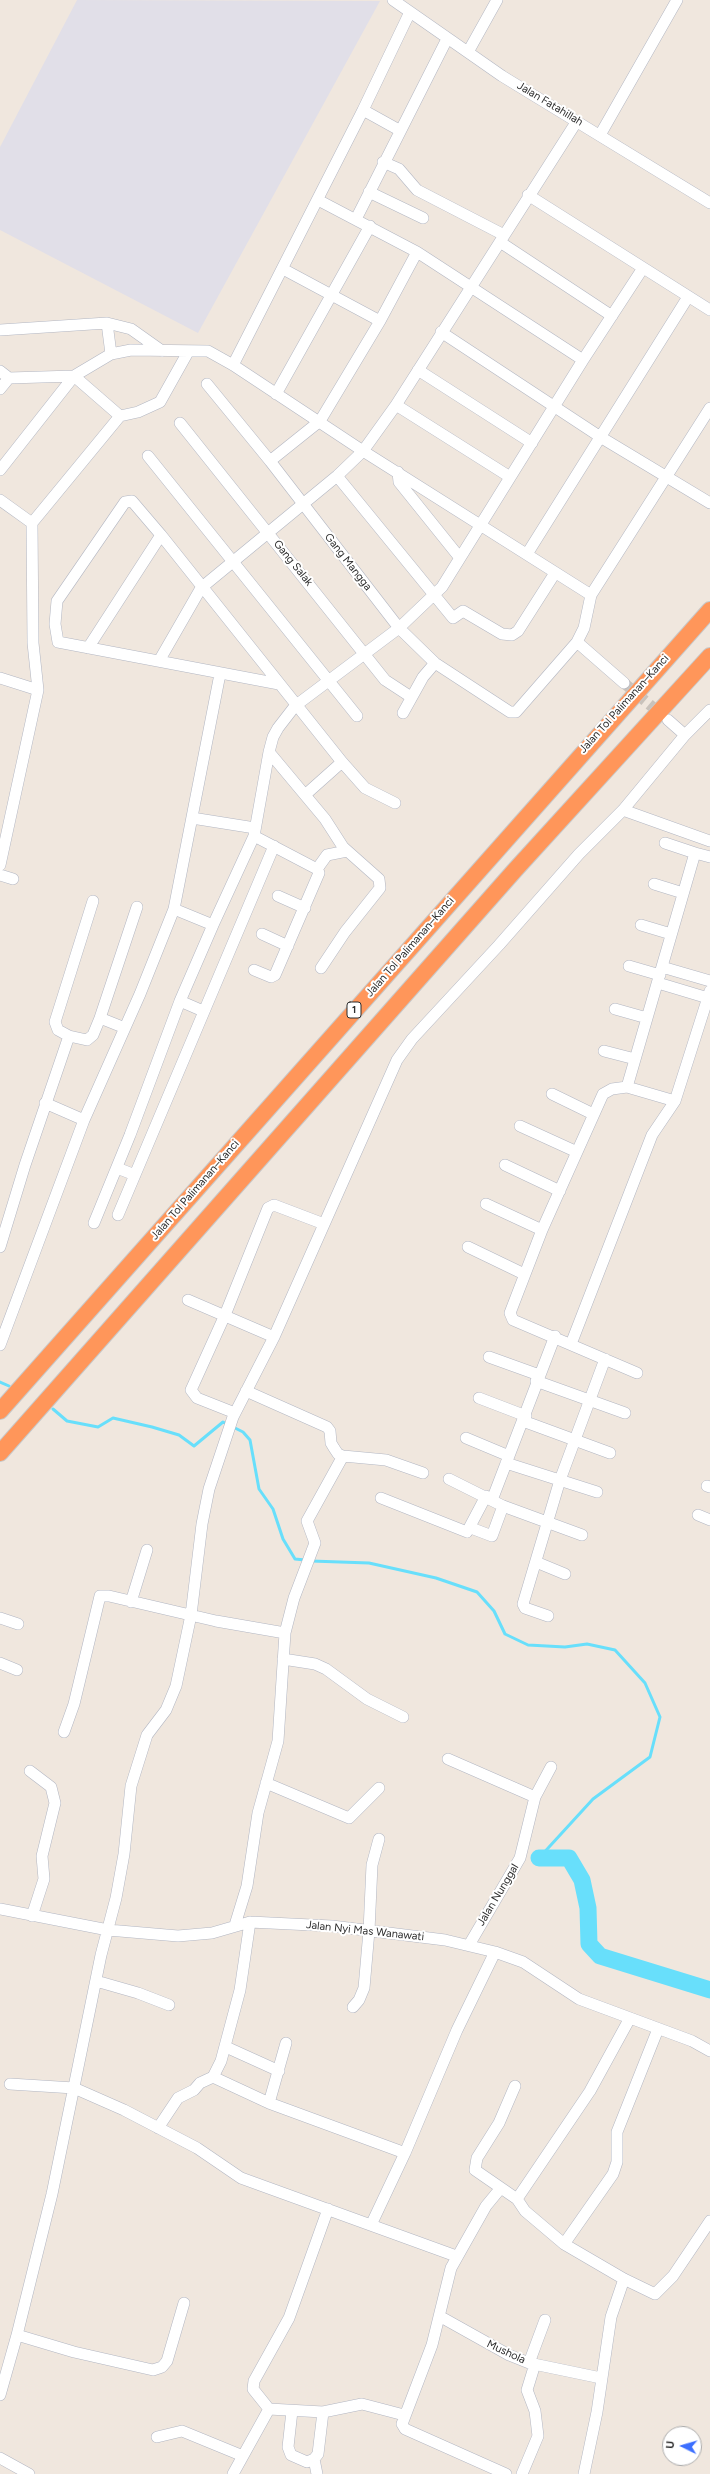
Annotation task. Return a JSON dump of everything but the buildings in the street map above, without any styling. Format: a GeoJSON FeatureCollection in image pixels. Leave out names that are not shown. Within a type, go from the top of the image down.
{"type":"FeatureCollection","features":[{"type":"Feature","properties":{"kind":"highway","name":"Jalan Tol Palimanan–Kanci"},"geometry":{"type":"LineString","coordinates":[[0,1411],[710,610]]}},
{"type":"Feature","properties":{"kind":"highway"},"geometry":{"type":"LineString","coordinates":[[0,1454],[515,870],[710,656]]}},
{"type":"Feature","properties":{"kind":"street","name":"Jalan Fatahillah"},"geometry":{"type":"LineString","coordinates":[[393,0],[502,76],[710,203]]}},
{"type":"Feature","properties":{"kind":"street"},"geometry":{"type":"LineString","coordinates":[[468,52],[497,0]]}},
{"type":"Feature","properties":{"kind":"street"},"geometry":{"type":"LineString","coordinates":[[600,135],[677,0]]}},
{"type":"Feature","properties":{"kind":"street"},"geometry":{"type":"LineString","coordinates":[[233,365],[318,200],[410,12]]}},
{"type":"Feature","properties":{"kind":"street"},"geometry":{"type":"LineString","coordinates":[[356,219],[383,162],[447,39]]}},
{"type":"Feature","properties":{"kind":"street"},"geometry":{"type":"LineString","coordinates":[[363,110],[400,130]]}},
{"type":"Feature","properties":{"kind":"street"},"geometry":{"type":"LineString","coordinates":[[159,662],[201,588],[304,504],[337,476],[363,451],[396,406],[470,286],[502,239],[528,195],[577,121]]}},
{"type":"Feature","properties":{"kind":"street"},"geometry":{"type":"LineString","coordinates":[[383,162],[399,169],[417,190],[502,239],[612,316]]}},
{"type":"Feature","properties":{"kind":"street"},"geometry":{"type":"LineString","coordinates":[[369,192],[423,218]]}},
{"type":"Feature","properties":{"kind":"street"},"geometry":{"type":"LineString","coordinates":[[528,195],[710,310]]}},
{"type":"Feature","properties":{"kind":"street"},"geometry":{"type":"LineString","coordinates":[[318,200],[417,252],[583,360]]}},
{"type":"Feature","properties":{"kind":"street"},"geometry":{"type":"LineString","coordinates":[[276,394],[370,226]]}},
{"type":"Feature","properties":{"kind":"street"},"geometry":{"type":"LineString","coordinates":[[270,460],[320,421],[380,321],[417,252]]}},
{"type":"Feature","properties":{"kind":"street"},"geometry":{"type":"LineString","coordinates":[[94,1224],[117,1168],[180,1001],[255,832],[273,737],[295,706],[399,628],[434,596],[460,558],[583,360],[643,268]]}},
{"type":"Feature","properties":{"kind":"street"},"geometry":{"type":"LineString","coordinates":[[283,269],[380,321]]}},
{"type":"Feature","properties":{"kind":"street"},"geometry":{"type":"LineString","coordinates":[[527,554],[602,438],[688,297]]}},
{"type":"Feature","properties":{"kind":"street"},"geometry":{"type":"LineString","coordinates":[[0,330],[107,323],[131,328],[162,351]]}},
{"type":"Feature","properties":{"kind":"street"},"geometry":{"type":"LineString","coordinates":[[107,323],[111,354]]}},
{"type":"Feature","properties":{"kind":"street"},"geometry":{"type":"LineString","coordinates":[[441,332],[602,438],[710,503]]}},
{"type":"Feature","properties":{"kind":"street"},"geometry":{"type":"LineString","coordinates":[[0,470],[74,376],[111,354],[131,350],[212,352],[320,421],[363,451],[591,595]]}},
{"type":"Feature","properties":{"kind":"street"},"geometry":{"type":"LineString","coordinates":[[0,866],[38,690],[33,644],[32,523],[120,416],[138,412],[160,402],[188,352]]}},
{"type":"Feature","properties":{"kind":"street"},"geometry":{"type":"LineString","coordinates":[[418,370],[532,443]]}},
{"type":"Feature","properties":{"kind":"street"},"geometry":{"type":"LineString","coordinates":[[0,371],[9,378],[74,376],[120,416]]}},
{"type":"Feature","properties":{"kind":"street"},"geometry":{"type":"LineString","coordinates":[[0,389],[9,378]]}},
{"type":"Feature","properties":{"kind":"street","name":"Gang Mangga"},"geometry":{"type":"LineString","coordinates":[[207,384],[270,460],[399,628],[435,664],[513,713],[577,642]]}},
{"type":"Feature","properties":{"kind":"street"},"geometry":{"type":"LineString","coordinates":[[396,406],[510,477]]}},
{"type":"Feature","properties":{"kind":"street"},"geometry":{"type":"LineString","coordinates":[[624,683],[577,642],[584,628],[591,595],[594,593],[710,408]]}},
{"type":"Feature","properties":{"kind":"street","name":"Gang Salak"},"geometry":{"type":"LineString","coordinates":[[180,423],[390,685],[411,697]]}},
{"type":"Feature","properties":{"kind":"street"},"geometry":{"type":"LineString","coordinates":[[148,456],[357,716]]}},
{"type":"Feature","properties":{"kind":"street"},"geometry":{"type":"LineString","coordinates":[[398,472],[399,482],[460,558]]}},
{"type":"Feature","properties":{"kind":"street"},"geometry":{"type":"LineString","coordinates":[[337,476],[453,618],[463,611],[502,634],[512,636],[518,631],[555,573]]}},
{"type":"Feature","properties":{"kind":"street"},"geometry":{"type":"LineString","coordinates":[[0,500],[32,523]]}},
{"type":"Feature","properties":{"kind":"street"},"geometry":{"type":"LineString","coordinates":[[279,684],[58,642],[55,606],[60,596],[125,502],[132,501],[279,684],[295,706],[365,788],[395,803]]}},
{"type":"Feature","properties":{"kind":"street"},"geometry":{"type":"LineString","coordinates":[[88,648],[161,536]]}},
{"type":"Feature","properties":{"kind":"street"},"geometry":{"type":"LineString","coordinates":[[403,713],[423,677],[435,664]]}},
{"type":"Feature","properties":{"kind":"street"},"geometry":{"type":"LineString","coordinates":[[0,1345],[84,1120],[125,1028],[174,909],[220,674]]}},
{"type":"Feature","properties":{"kind":"street"},"geometry":{"type":"LineString","coordinates":[[0,678],[38,690]]}},
{"type":"Feature","properties":{"kind":"street"},"geometry":{"type":"LineString","coordinates":[[0,2395],[17,2335],[52,2194],[103,1944],[108,1930],[124,1854],[131,1786],[147,1734],[166,1710],[176,1686],[190,1616],[200,1540],[209,1489],[234,1415],[274,1337],[397,1060],[412,1039],[499,945],[578,854],[623,810],[685,735],[710,710]]}},
{"type":"Feature","properties":{"kind":"street"},"geometry":{"type":"LineString","coordinates":[[668,720],[685,735]]}},
{"type":"Feature","properties":{"kind":"street"},"geometry":{"type":"LineString","coordinates":[[269,752],[325,819],[347,851],[379,879],[380,888],[345,932],[321,968]]}},
{"type":"Feature","properties":{"kind":"street"},"geometry":{"type":"LineString","coordinates":[[305,795],[342,762]]}},
{"type":"Feature","properties":{"kind":"street"},"geometry":{"type":"LineString","coordinates":[[623,810],[710,841]]}},
{"type":"Feature","properties":{"kind":"street"},"geometry":{"type":"LineString","coordinates":[[192,818],[255,832],[274,846],[317,869]]}},
{"type":"Feature","properties":{"kind":"street"},"geometry":{"type":"LineString","coordinates":[[665,843],[710,857]]}},
{"type":"Feature","properties":{"kind":"street"},"geometry":{"type":"LineString","coordinates":[[118,1215],[202,1011],[274,846]]}},
{"type":"Feature","properties":{"kind":"street"},"geometry":{"type":"LineString","coordinates":[[254,970],[273,977],[318,877],[317,869],[327,855],[347,851]]}},
{"type":"Feature","properties":{"kind":"street"},"geometry":{"type":"LineString","coordinates":[[626,1087],[695,853]]}},
{"type":"Feature","properties":{"kind":"street"},"geometry":{"type":"LineString","coordinates":[[0,875],[13,879]]}},
{"type":"Feature","properties":{"kind":"street"},"geometry":{"type":"LineString","coordinates":[[654,884],[683,893]]}},
{"type":"Feature","properties":{"kind":"street"},"geometry":{"type":"LineString","coordinates":[[278,896],[305,908]]}},
{"type":"Feature","properties":{"kind":"street"},"geometry":{"type":"LineString","coordinates":[[93,901],[55,1022],[58,1030],[68,1036],[86,1040],[90,1038],[100,1018],[137,907]]}},
{"type":"Feature","properties":{"kind":"street"},"geometry":{"type":"LineString","coordinates":[[174,909],[213,925]]}},
{"type":"Feature","properties":{"kind":"street"},"geometry":{"type":"LineString","coordinates":[[640,925],[672,934]]}},
{"type":"Feature","properties":{"kind":"street"},"geometry":{"type":"LineString","coordinates":[[262,934],[288,946]]}},
{"type":"Feature","properties":{"kind":"street"},"geometry":{"type":"LineString","coordinates":[[571,1344],[652,1135],[675,1101],[709,994],[660,975],[629,966]]}},
{"type":"Feature","properties":{"kind":"street"},"geometry":{"type":"LineString","coordinates":[[660,975],[710,981]]}},
{"type":"Feature","properties":{"kind":"street"},"geometry":{"type":"LineString","coordinates":[[180,1001],[202,1011]]}},
{"type":"Feature","properties":{"kind":"street"},"geometry":{"type":"LineString","coordinates":[[615,1009],[647,1018]]}},
{"type":"Feature","properties":{"kind":"street"},"geometry":{"type":"LineString","coordinates":[[100,1018],[125,1028]]}},
{"type":"Feature","properties":{"kind":"street"},"geometry":{"type":"LineString","coordinates":[[0,1247],[45,1103],[68,1036]]}},
{"type":"Feature","properties":{"kind":"street"},"geometry":{"type":"LineString","coordinates":[[604,1051],[635,1059]]}},
{"type":"Feature","properties":{"kind":"street"},"geometry":{"type":"LineString","coordinates":[[637,1373],[510,1316],[511,1308],[542,1230],[593,1114],[606,1091],[626,1087],[675,1101]]}},
{"type":"Feature","properties":{"kind":"street"},"geometry":{"type":"LineString","coordinates":[[552,1094],[593,1114]]}},
{"type":"Feature","properties":{"kind":"street"},"geometry":{"type":"LineString","coordinates":[[45,1103],[84,1120]]}},
{"type":"Feature","properties":{"kind":"street"},"geometry":{"type":"LineString","coordinates":[[520,1126],[577,1152]]}},
{"type":"Feature","properties":{"kind":"street"},"geometry":{"type":"LineString","coordinates":[[505,1165],[560,1191]]}},
{"type":"Feature","properties":{"kind":"street"},"geometry":{"type":"LineString","coordinates":[[117,1168],[135,1175]]}},
{"type":"Feature","properties":{"kind":"street"},"geometry":{"type":"LineString","coordinates":[[486,1204],[542,1230]]}},
{"type":"Feature","properties":{"kind":"street"},"geometry":{"type":"LineString","coordinates":[[234,1415],[197,1398],[191,1390],[225,1315],[270,1206],[324,1224]]}},
{"type":"Feature","properties":{"kind":"street"},"geometry":{"type":"LineString","coordinates":[[468,1247],[524,1274]]}},
{"type":"Feature","properties":{"kind":"street"},"geometry":{"type":"LineString","coordinates":[[188,1300],[274,1337]]}},
{"type":"Feature","properties":{"kind":"street"},"geometry":{"type":"LineString","coordinates":[[381,1498],[463,1532],[467,1532],[489,1498],[508,1459],[555,1336]]}},
{"type":"Feature","properties":{"kind":"street"},"geometry":{"type":"LineString","coordinates":[[489,1357],[589,1401],[625,1413]]}},
{"type":"Feature","properties":{"kind":"street"},"geometry":{"type":"LineString","coordinates":[[548,1616],[526,1608],[523,1604],[560,1480],[605,1359]]}},
{"type":"Feature","properties":{"kind":"street"},"geometry":{"type":"LineString","coordinates":[[246,1391],[327,1427],[331,1434],[331,1443],[338,1454],[343,1456],[386,1460],[423,1473]]}},
{"type":"Feature","properties":{"kind":"street"},"geometry":{"type":"LineString","coordinates":[[480,1398],[574,1441],[610,1453]]}},
{"type":"Feature","properties":{"kind":"street"},"geometry":{"type":"LineString","coordinates":[[466,1438],[508,1459],[560,1480],[597,1492]]}},
{"type":"Feature","properties":{"kind":"street"},"geometry":{"type":"LineString","coordinates":[[235,1925],[247,1886],[258,1813],[278,1742],[284,1633],[307,1561],[315,1543],[308,1521],[343,1456]]}},
{"type":"Feature","properties":{"kind":"street"},"geometry":{"type":"LineString","coordinates":[[449,1479],[503,1506],[548,1521],[582,1535]]}},
{"type":"Feature","properties":{"kind":"street"},"geometry":{"type":"LineString","coordinates":[[471,1528],[492,1536],[503,1506]]}},
{"type":"Feature","properties":{"kind":"street"},"geometry":{"type":"LineString","coordinates":[[698,1515],[710,1520]]}},
{"type":"Feature","properties":{"kind":"street"},"geometry":{"type":"LineString","coordinates":[[131,1602],[147,1550]]}},
{"type":"Feature","properties":{"kind":"street"},"geometry":{"type":"LineString","coordinates":[[536,1562],[565,1574]]}},
{"type":"Feature","properties":{"kind":"street"},"geometry":{"type":"LineString","coordinates":[[64,1732],[74,1704],[100,1596],[110,1596],[190,1616],[284,1633]]}},
{"type":"Feature","properties":{"kind":"street"},"geometry":{"type":"LineString","coordinates":[[0,1618],[18,1624]]}},
{"type":"Feature","properties":{"kind":"street"},"geometry":{"type":"LineString","coordinates":[[283,1659],[315,1664],[326,1669],[367,1699],[403,1717]]}},
{"type":"Feature","properties":{"kind":"street"},"geometry":{"type":"LineString","coordinates":[[0,1663],[17,1670]]}},
{"type":"Feature","properties":{"kind":"street"},"geometry":{"type":"LineString","coordinates":[[448,1759],[535,1797]]}},
{"type":"Feature","properties":{"kind":"street","name":"Jalan Nunggal"},"geometry":{"type":"LineString","coordinates":[[469,1945],[520,1858],[535,1797],[552,1767]]}},
{"type":"Feature","properties":{"kind":"street"},"geometry":{"type":"LineString","coordinates":[[30,1771],[51,1787],[55,1803],[42,1856],[44,1880],[32,1916]]}},
{"type":"Feature","properties":{"kind":"street"},"geometry":{"type":"LineString","coordinates":[[266,1783],[349,1818],[380,1788]]}},
{"type":"Feature","properties":{"kind":"street"},"geometry":{"type":"LineString","coordinates":[[353,2007],[359,2000],[364,1988],[369,1931],[372,1865],[379,1839]]}},
{"type":"Feature","properties":{"kind":"street","name":"Jalan Nyi Mas Wanawati"},"geometry":{"type":"LineString","coordinates":[[0,1909],[108,1930],[194,1936],[212,1933],[235,1925],[250,1922],[369,1931],[469,1945],[523,1962],[579,1999],[692,2041],[710,2051]]}},
{"type":"Feature","properties":{"kind":"street"},"geometry":{"type":"LineString","coordinates":[[158,2128],[181,2096],[194,2090],[200,2083],[213,2077],[226,2047],[240,1990],[250,1922]]}},
{"type":"Feature","properties":{"kind":"street"},"geometry":{"type":"LineString","coordinates":[[371,2225],[405,2153],[457,2030],[495,1952]]}},
{"type":"Feature","properties":{"kind":"street"},"geometry":{"type":"LineString","coordinates":[[96,1982],[138,1993],[170,2005]]}},
{"type":"Feature","properties":{"kind":"street"},"geometry":{"type":"LineString","coordinates":[[517,2199],[590,2091],[630,2018]]}},
{"type":"Feature","properties":{"kind":"street"},"geometry":{"type":"LineString","coordinates":[[564,2244],[612,2174],[617,2162],[617,2132],[658,2029]]}},
{"type":"Feature","properties":{"kind":"street"},"geometry":{"type":"LineString","coordinates":[[270,2103],[286,2043]]}},
{"type":"Feature","properties":{"kind":"street"},"geometry":{"type":"LineString","coordinates":[[226,2047],[279,2071]]}},
{"type":"Feature","properties":{"kind":"street"},"geometry":{"type":"LineString","coordinates":[[213,2077],[270,2103],[405,2153]]}},
{"type":"Feature","properties":{"kind":"street"},"geometry":{"type":"LineString","coordinates":[[10,2084],[74,2088],[197,2148],[241,2178],[456,2256]]}},
{"type":"Feature","properties":{"kind":"street"},"geometry":{"type":"LineString","coordinates":[[515,2086],[499,2123],[474,2166],[479,2173],[500,2189],[517,2199],[525,2211],[564,2244],[651,2293],[659,2291],[673,2276],[710,2221]]}},
{"type":"Feature","properties":{"kind":"street"},"geometry":{"type":"LineString","coordinates":[[500,2189],[486,2206],[456,2256],[449,2275],[441,2317],[402,2424],[405,2429],[506,2474]]}},
{"type":"Feature","properties":{"kind":"street"},"geometry":{"type":"LineString","coordinates":[[328,2209],[289,2318],[253,2385],[254,2394],[269,2409],[323,2412],[362,2404],[404,2416]]}},
{"type":"Feature","properties":{"kind":"street"},"geometry":{"type":"LineString","coordinates":[[584,2474],[597,2412],[611,2317],[624,2279]]}},
{"type":"Feature","properties":{"kind":"street"},"geometry":{"type":"LineString","coordinates":[[17,2335],[74,2352],[153,2370],[162,2367],[167,2361],[184,2303]]}},
{"type":"Feature","properties":{"kind":"street","name":"Mushola"},"geometry":{"type":"LineString","coordinates":[[441,2317],[509,2355],[532,2363],[601,2378]]}},
{"type":"Feature","properties":{"kind":"street"},"geometry":{"type":"LineString","coordinates":[[522,2474],[538,2436],[535,2412],[527,2390],[532,2363],[545,2320]]}},
{"type":"Feature","properties":{"kind":"street"},"geometry":{"type":"LineString","coordinates":[[233,2474],[269,2409]]}},
{"type":"Feature","properties":{"kind":"street"},"geometry":{"type":"LineString","coordinates":[[292,2411],[288,2447],[291,2455],[307,2462],[314,2459],[318,2454],[323,2412]]}},
{"type":"Feature","properties":{"kind":"street"},"geometry":{"type":"LineString","coordinates":[[158,2437],[182,2431],[243,2456]]}},
{"type":"Feature","properties":{"kind":"street"},"geometry":{"type":"LineString","coordinates":[[0,2458],[29,2474]]}},
{"type":"Feature","properties":{"kind":"street"},"geometry":{"type":"LineString","coordinates":[[314,2459],[317,2474]]}},
{"type":"Feature","properties":{"kind":"shaded area"},"geometry":{"type":"Polygon","coordinates":[[[77,0],[380,1],[198,333],[0,230],[0,147],[77,0]]]}},
{"type":"Feature","properties":{"kind":"waterway"},"geometry":{"type":"LineString","coordinates":[[0,1382],[9,1386]]}},
{"type":"Feature","properties":{"kind":"waterway"},"geometry":{"type":"LineString","coordinates":[[53,1409],[67,1421],[98,1427],[113,1418],[179,1435],[194,1446],[223,1422],[243,1432],[250,1440],[259,1489],[273,1509],[283,1539],[295,1559],[305,1560]]}},
{"type":"Feature","properties":{"kind":"waterway"},"geometry":{"type":"LineString","coordinates":[[311,1561],[369,1563],[436,1578],[477,1592],[494,1611],[505,1634],[528,1645],[565,1647],[587,1644],[615,1650],[645,1683],[660,1717],[650,1757],[593,1799],[539,1858]]}},
{"type":"Feature","properties":{"kind":"waterway"},"geometry":{"type":"LineString","coordinates":[[539,1858],[569,1858],[582,1880],[588,1908],[589,1944],[600,1956],[710,1990]]}},
{"type":"Feature","properties":{"kind":"tunnel"},"geometry":{"type":"LineString","coordinates":[[624,683],[663,716]]}}]}
